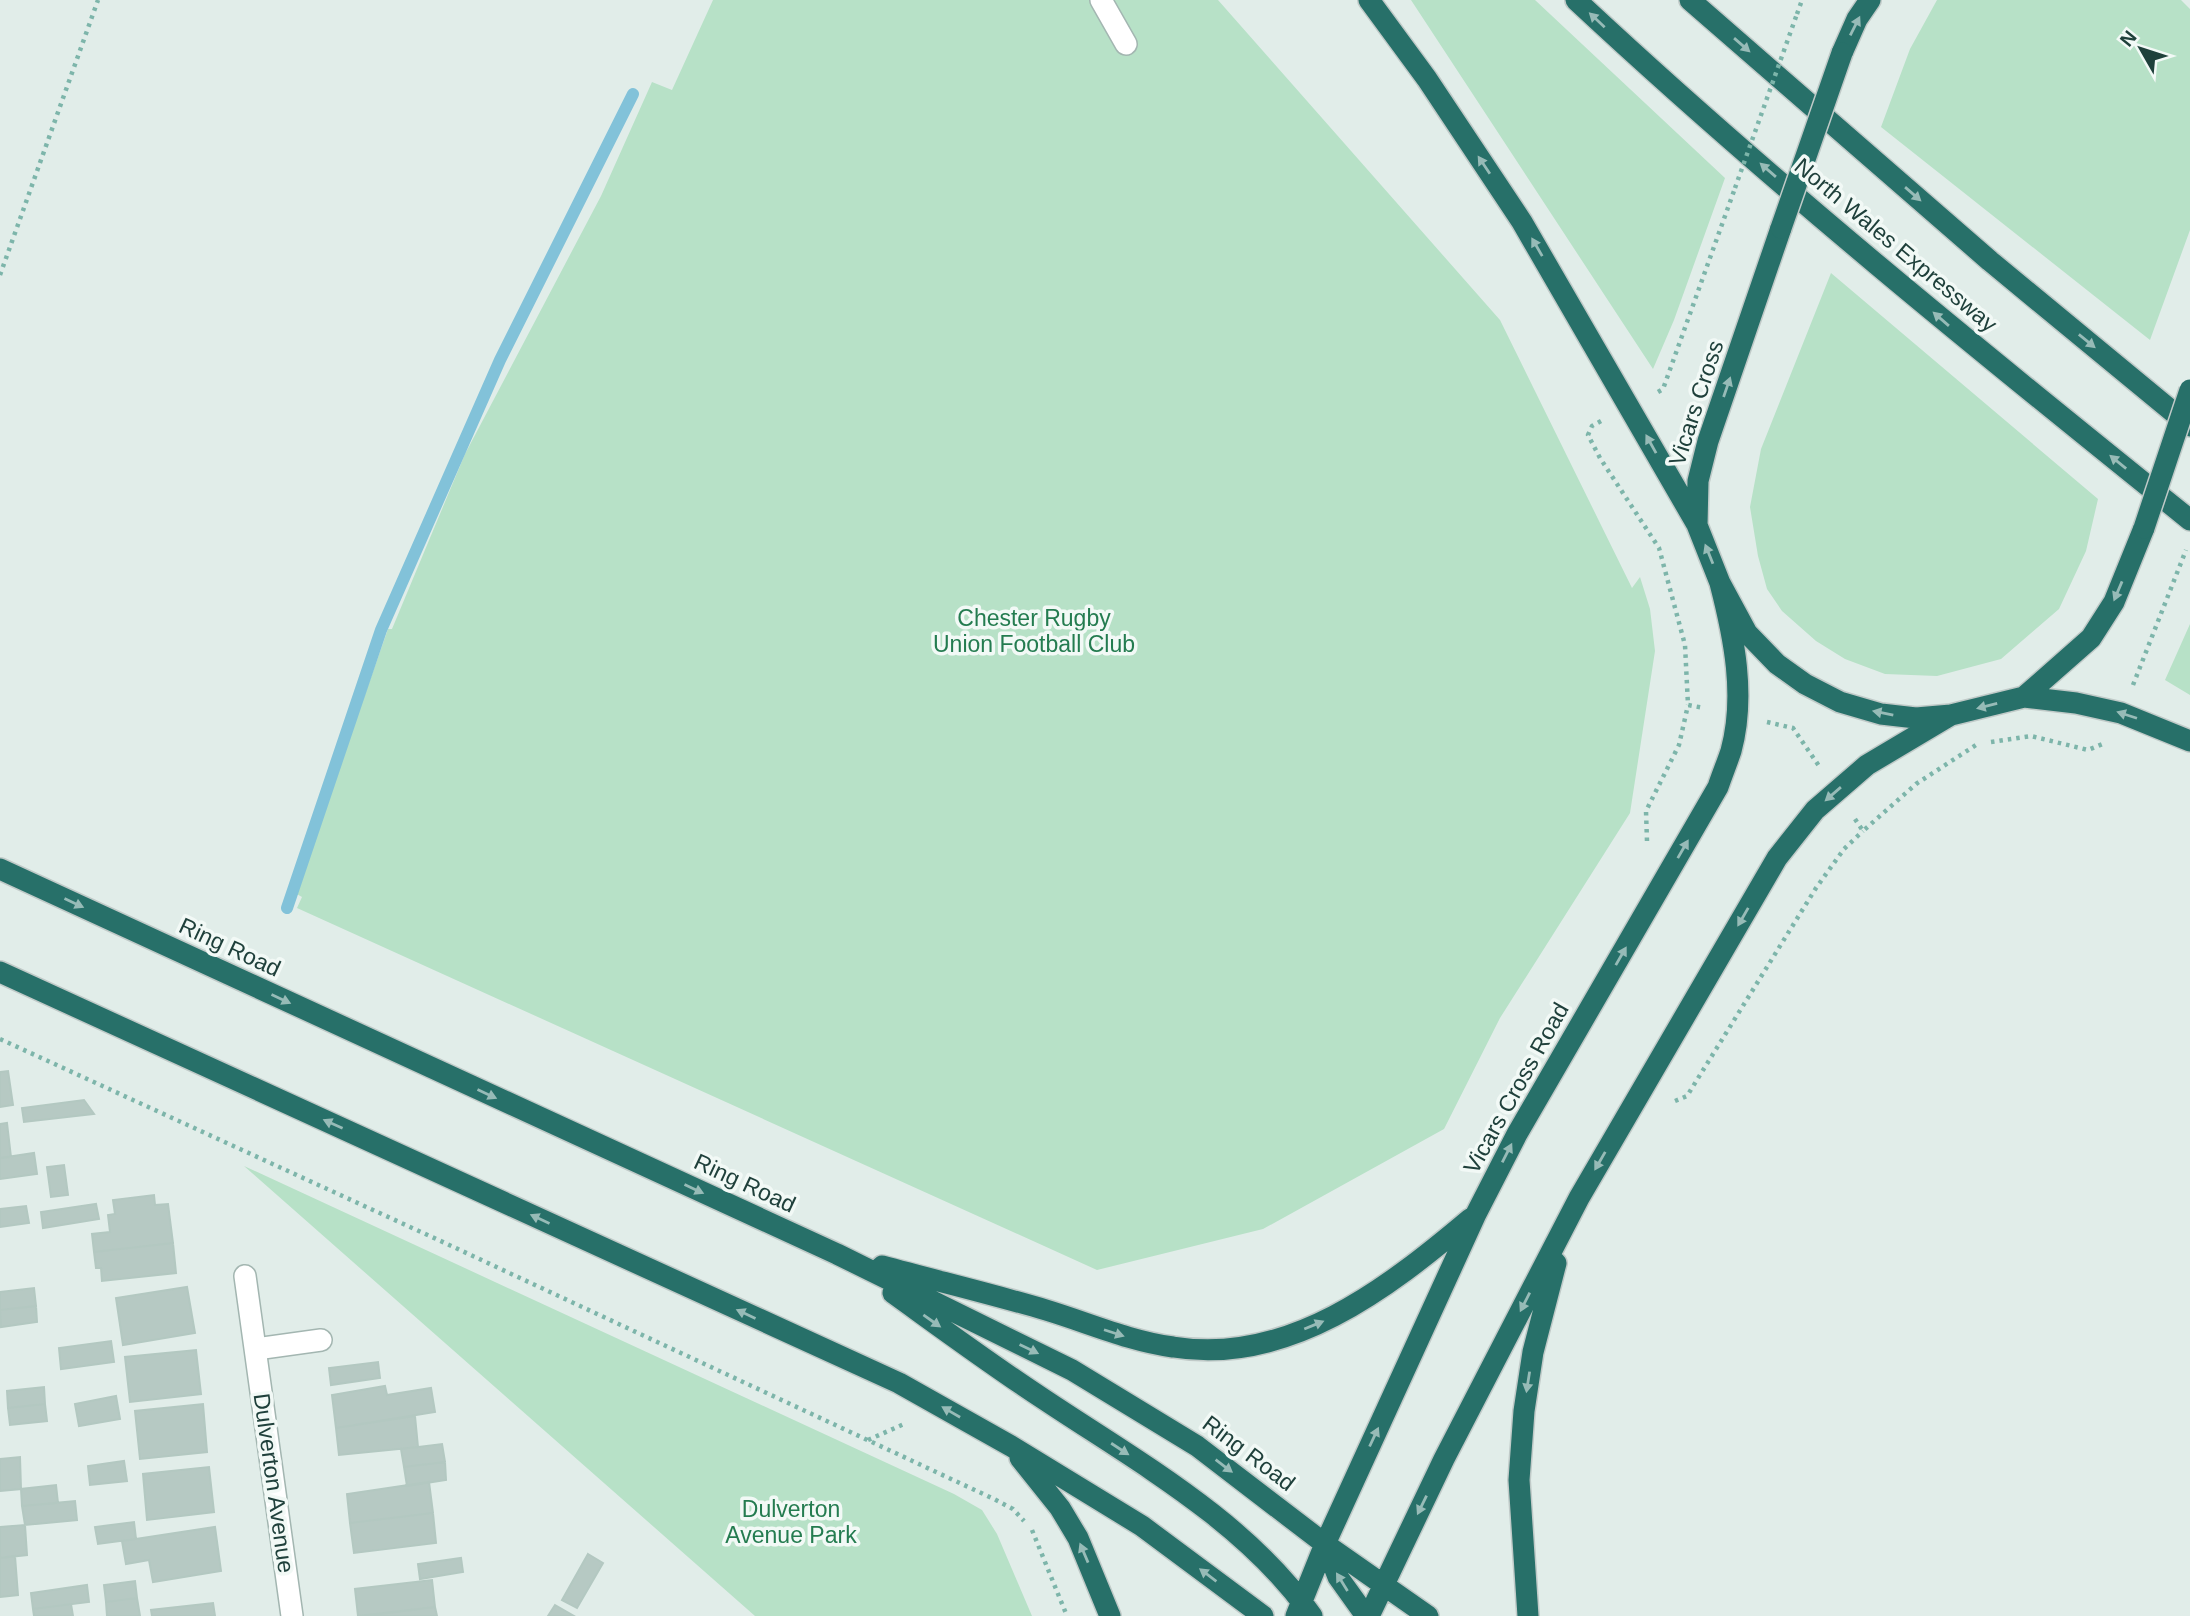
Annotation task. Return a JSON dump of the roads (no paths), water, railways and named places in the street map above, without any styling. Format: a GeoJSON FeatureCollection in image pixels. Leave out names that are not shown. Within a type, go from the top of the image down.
{"type":"FeatureCollection","features":[{"type":"Feature","properties":{"kind":"highway"},"geometry":{"type":"LineString","coordinates":[[1368,0],[1427,79],[1522,222],[1697,525]]}},
{"type":"Feature","properties":{"kind":"highway","name":"North Wales Expressway"},"geometry":{"type":"LineString","coordinates":[[1576,0],[1650,68],[1951,328],[2190,520]]}},
{"type":"Feature","properties":{"kind":"highway"},"geometry":{"type":"LineString","coordinates":[[1690,0],[1990,261],[2190,426]]}},
{"type":"Feature","properties":{"kind":"highway","name":"Vicars Cross"},"geometry":{"type":"LineString","coordinates":[[1870,0],[1857,19],[1842,53],[1708,441],[1698,481],[1697,525],[1720,583],[1747,633],[1777,664],[1805,684],[1840,702],[1881,714],[1916,718],[1951,715],[2024,697],[2091,638],[2114,602],[2144,528],[2190,390]]}},
{"type":"Feature","properties":{"kind":"highway","name":"Vicars Cross Road"},"geometry":{"type":"LineString","coordinates":[[1303,1611],[1325,1544],[1476,1214],[1524,1122],[1718,787],[1731,750],[1738,683],[1733,633],[1720,583]]}},
{"type":"Feature","properties":{"kind":"highway"},"geometry":{"type":"LineString","coordinates":[[2024,697],[2076,703],[2121,713],[2190,741]]}},
{"type":"Feature","properties":{"kind":"highway"},"geometry":{"type":"LineString","coordinates":[[1325,1544],[1338,1577],[1368,1616],[1444,1460],[1579,1198],[1777,858],[1815,810],[1867,765],[1951,715]]}},
{"type":"Feature","properties":{"kind":"highway","name":"Ring Road"},"geometry":{"type":"LineString","coordinates":[[0,869],[836,1254],[1072,1370],[1197,1446],[1325,1544],[1428,1616]]}},
{"type":"Feature","properties":{"kind":"highway"},"geometry":{"type":"LineString","coordinates":[[0,972],[899,1383],[1011,1446],[1149,1532],[1263,1616]]}},
{"type":"Feature","properties":{"kind":"highway"},"geometry":{"type":"LineString","coordinates":[[1528,1616],[1519,1480],[1524,1411],[1533,1352],[1552,1277],[1579,1198]]}},
{"type":"Feature","properties":{"kind":"highway"},"geometry":{"type":"LineString","coordinates":[[836,1254],[1048,1311],[1135,1340],[1175,1348],[1212,1350],[1249,1346],[1286,1336],[1324,1321],[1366,1298],[1418,1263],[1476,1214]]}},
{"type":"Feature","properties":{"kind":"highway"},"geometry":{"type":"LineString","coordinates":[[836,1254],[1205,1508],[1273,1570],[1303,1611]]}},
{"type":"Feature","properties":{"kind":"highway"},"geometry":{"type":"LineString","coordinates":[[1011,1446],[1060,1507],[1078,1538],[1110,1616]]}},
{"type":"Feature","properties":{"kind":"street"},"geometry":{"type":"LineString","coordinates":[[1101,0],[1126,44]]}},
{"type":"Feature","properties":{"kind":"street","name":"Dulverton Avenue"},"geometry":{"type":"LineString","coordinates":[[245,1276],[292,1616]]}},
{"type":"Feature","properties":{"kind":"street"},"geometry":{"type":"LineString","coordinates":[[256,1349],[321,1340]]}},
{"type":"Feature","properties":{"kind":"waterway"},"geometry":{"type":"LineString","coordinates":[[287,908],[381,630],[500,360],[633,94]]}},
{"type":"Feature","properties":{"kind":"park label","name":"Chester Rugby Union Football Club"},"geometry":{"type":"Point","coordinates":[1034,631]}},
{"type":"Feature","properties":{"kind":"park label","name":"Dulverton Avenue Park"},"geometry":{"type":"Point","coordinates":[791,1522]}}]}
